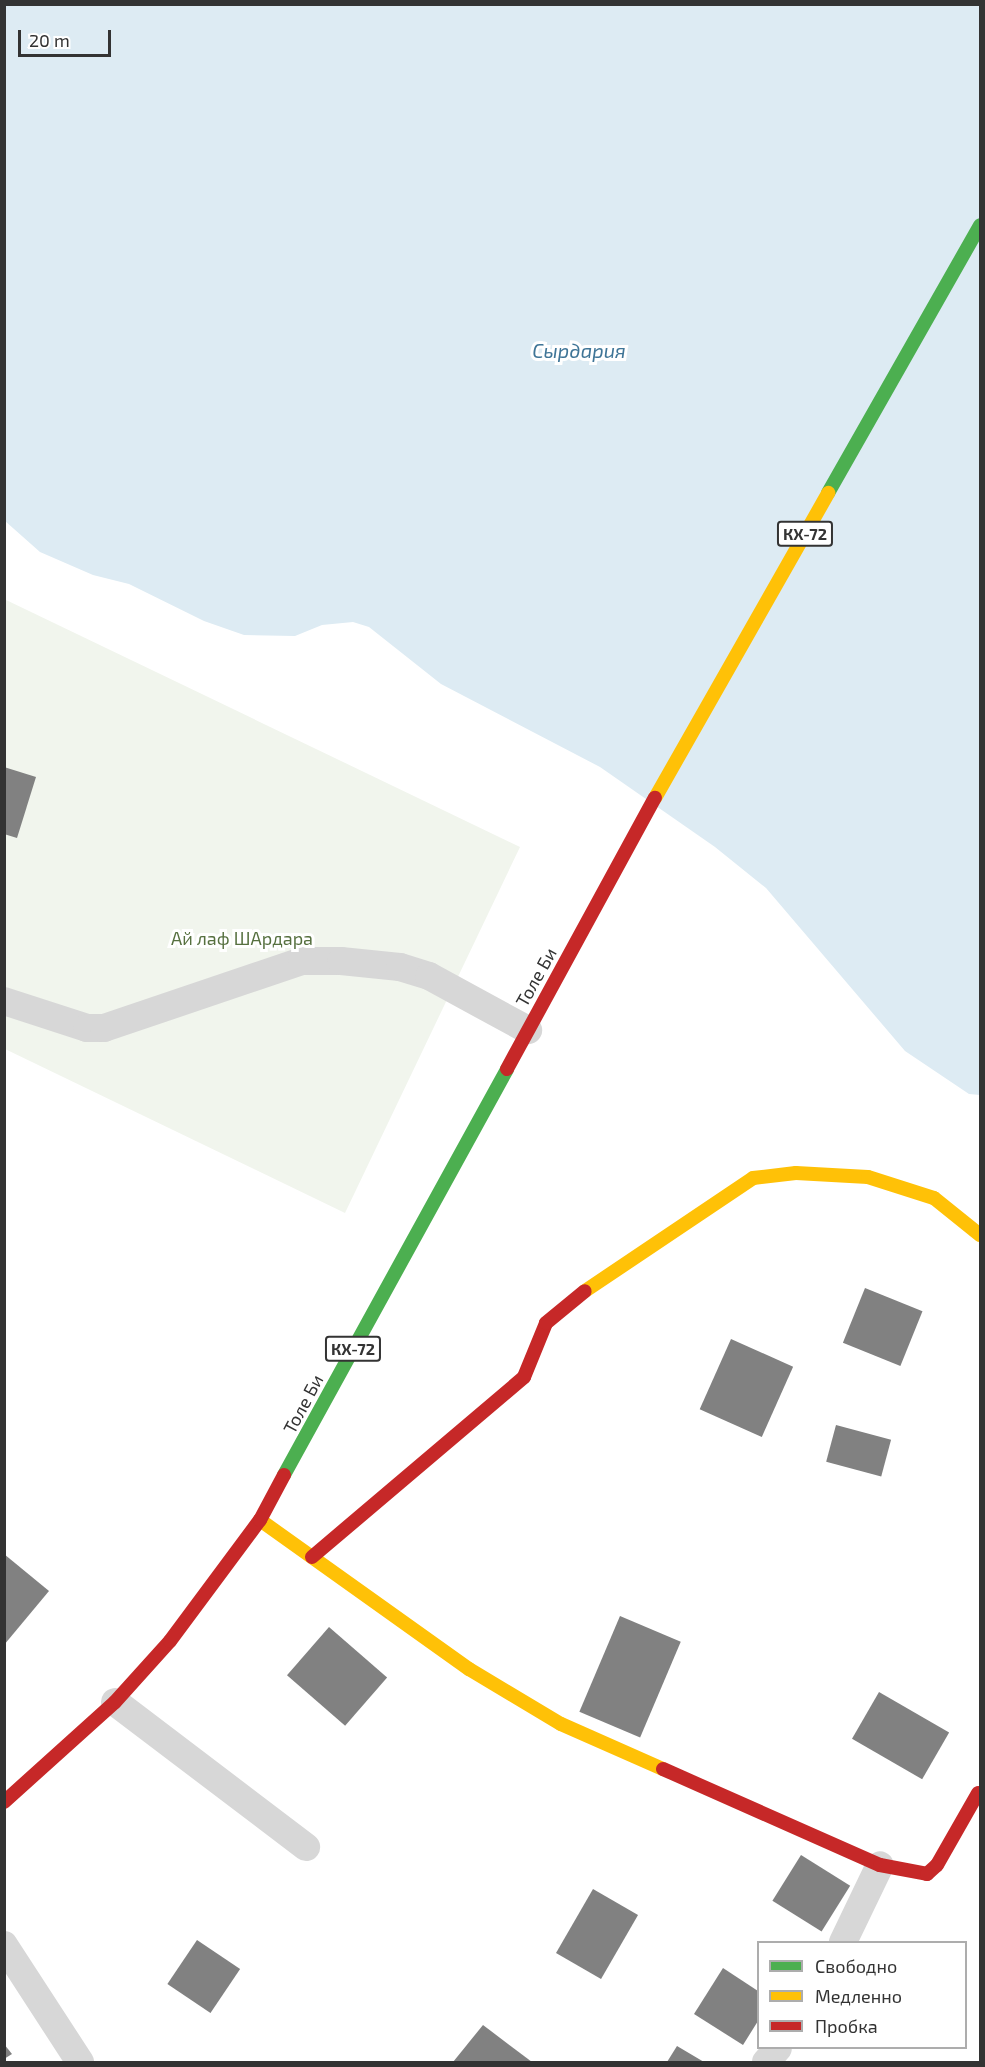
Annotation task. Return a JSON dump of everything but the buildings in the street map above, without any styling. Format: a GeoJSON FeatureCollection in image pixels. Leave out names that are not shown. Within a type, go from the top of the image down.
{"type":"FeatureCollection","features":[{"type":"Feature","properties":{"kind":"main road","name":"Толе Би"},"geometry":{"type":"LineString","coordinates":[[4,1802],[115,1702],[170,1641],[260,1520],[630,843],[981,225]]}},
{"type":"Feature","properties":{"kind":"main road"},"geometry":{"type":"LineString","coordinates":[[312,1557],[524,1377],[546,1323],[570,1301],[753,1178],[796,1173],[868,1177],[934,1198],[981,1235]]}},
{"type":"Feature","properties":{"kind":"main road"},"geometry":{"type":"LineString","coordinates":[[260,1520],[468,1669],[561,1724],[880,1865],[927,1874],[937,1865],[978,1793]]}},
{"type":"Feature","properties":{"kind":"street"},"geometry":{"type":"LineString","coordinates":[[4,1001],[87,1028],[104,1028],[302,961],[341,961],[400,967],[429,976],[528,1030]]}},
{"type":"Feature","properties":{"kind":"street"},"geometry":{"type":"LineString","coordinates":[[115,1702],[306,1847]]}},
{"type":"Feature","properties":{"kind":"street"},"geometry":{"type":"LineString","coordinates":[[843,1941],[880,1865]]}},
{"type":"Feature","properties":{"kind":"street"},"geometry":{"type":"LineString","coordinates":[[4,1945],[80,2062]]}},
{"type":"Feature","properties":{"kind":"street"},"geometry":{"type":"LineString","coordinates":[[766,2062],[777,2049]]}},
{"type":"Feature","properties":{"kind":"green space","name":"Ай лаф ШАрдара"},"geometry":{"type":"Polygon","coordinates":[[[4,599],[520,847],[345,1213],[5,1049],[4,599]]]}},
{"type":"Feature","properties":{"kind":"water","name":"Сырдария"},"geometry":{"type":"Polygon","coordinates":[[[4,5],[980,5],[980,1095],[969,1094],[905,1051],[766,888],[715,847],[600,767],[441,684],[369,627],[353,622],[322,625],[295,636],[244,635],[204,621],[129,584],[93,575],[40,552],[5,521],[4,5]]]}},
{"type":"Feature","properties":{"kind":"traffic: fast"},"geometry":{"type":"LineString","coordinates":[[828,493],[980,225]]}},
{"type":"Feature","properties":{"kind":"traffic: fast"},"geometry":{"type":"LineString","coordinates":[[284,1475],[507,1069]]}},
{"type":"Feature","properties":{"kind":"traffic: slow"},"geometry":{"type":"LineString","coordinates":[[655,798],[828,493]]}},
{"type":"Feature","properties":{"kind":"traffic: slow"},"geometry":{"type":"LineString","coordinates":[[585,1291],[753,1178],[796,1173],[868,1177],[934,1198],[980,1235]]}},
{"type":"Feature","properties":{"kind":"traffic: slow"},"geometry":{"type":"LineString","coordinates":[[260,1520],[469,1669],[561,1724],[663,1769]]}},
{"type":"Feature","properties":{"kind":"traffic: jam"},"geometry":{"type":"LineString","coordinates":[[507,1069],[655,798]]}},
{"type":"Feature","properties":{"kind":"traffic: jam"},"geometry":{"type":"LineString","coordinates":[[312,1557],[524,1377],[546,1323],[585,1291]]}},
{"type":"Feature","properties":{"kind":"traffic: jam"},"geometry":{"type":"LineString","coordinates":[[4,1802],[115,1702],[170,1641],[260,1520],[284,1475]]}},
{"type":"Feature","properties":{"kind":"traffic: jam"},"geometry":{"type":"LineString","coordinates":[[663,1769],[880,1865],[927,1874],[937,1865],[978,1793]]}}]}
